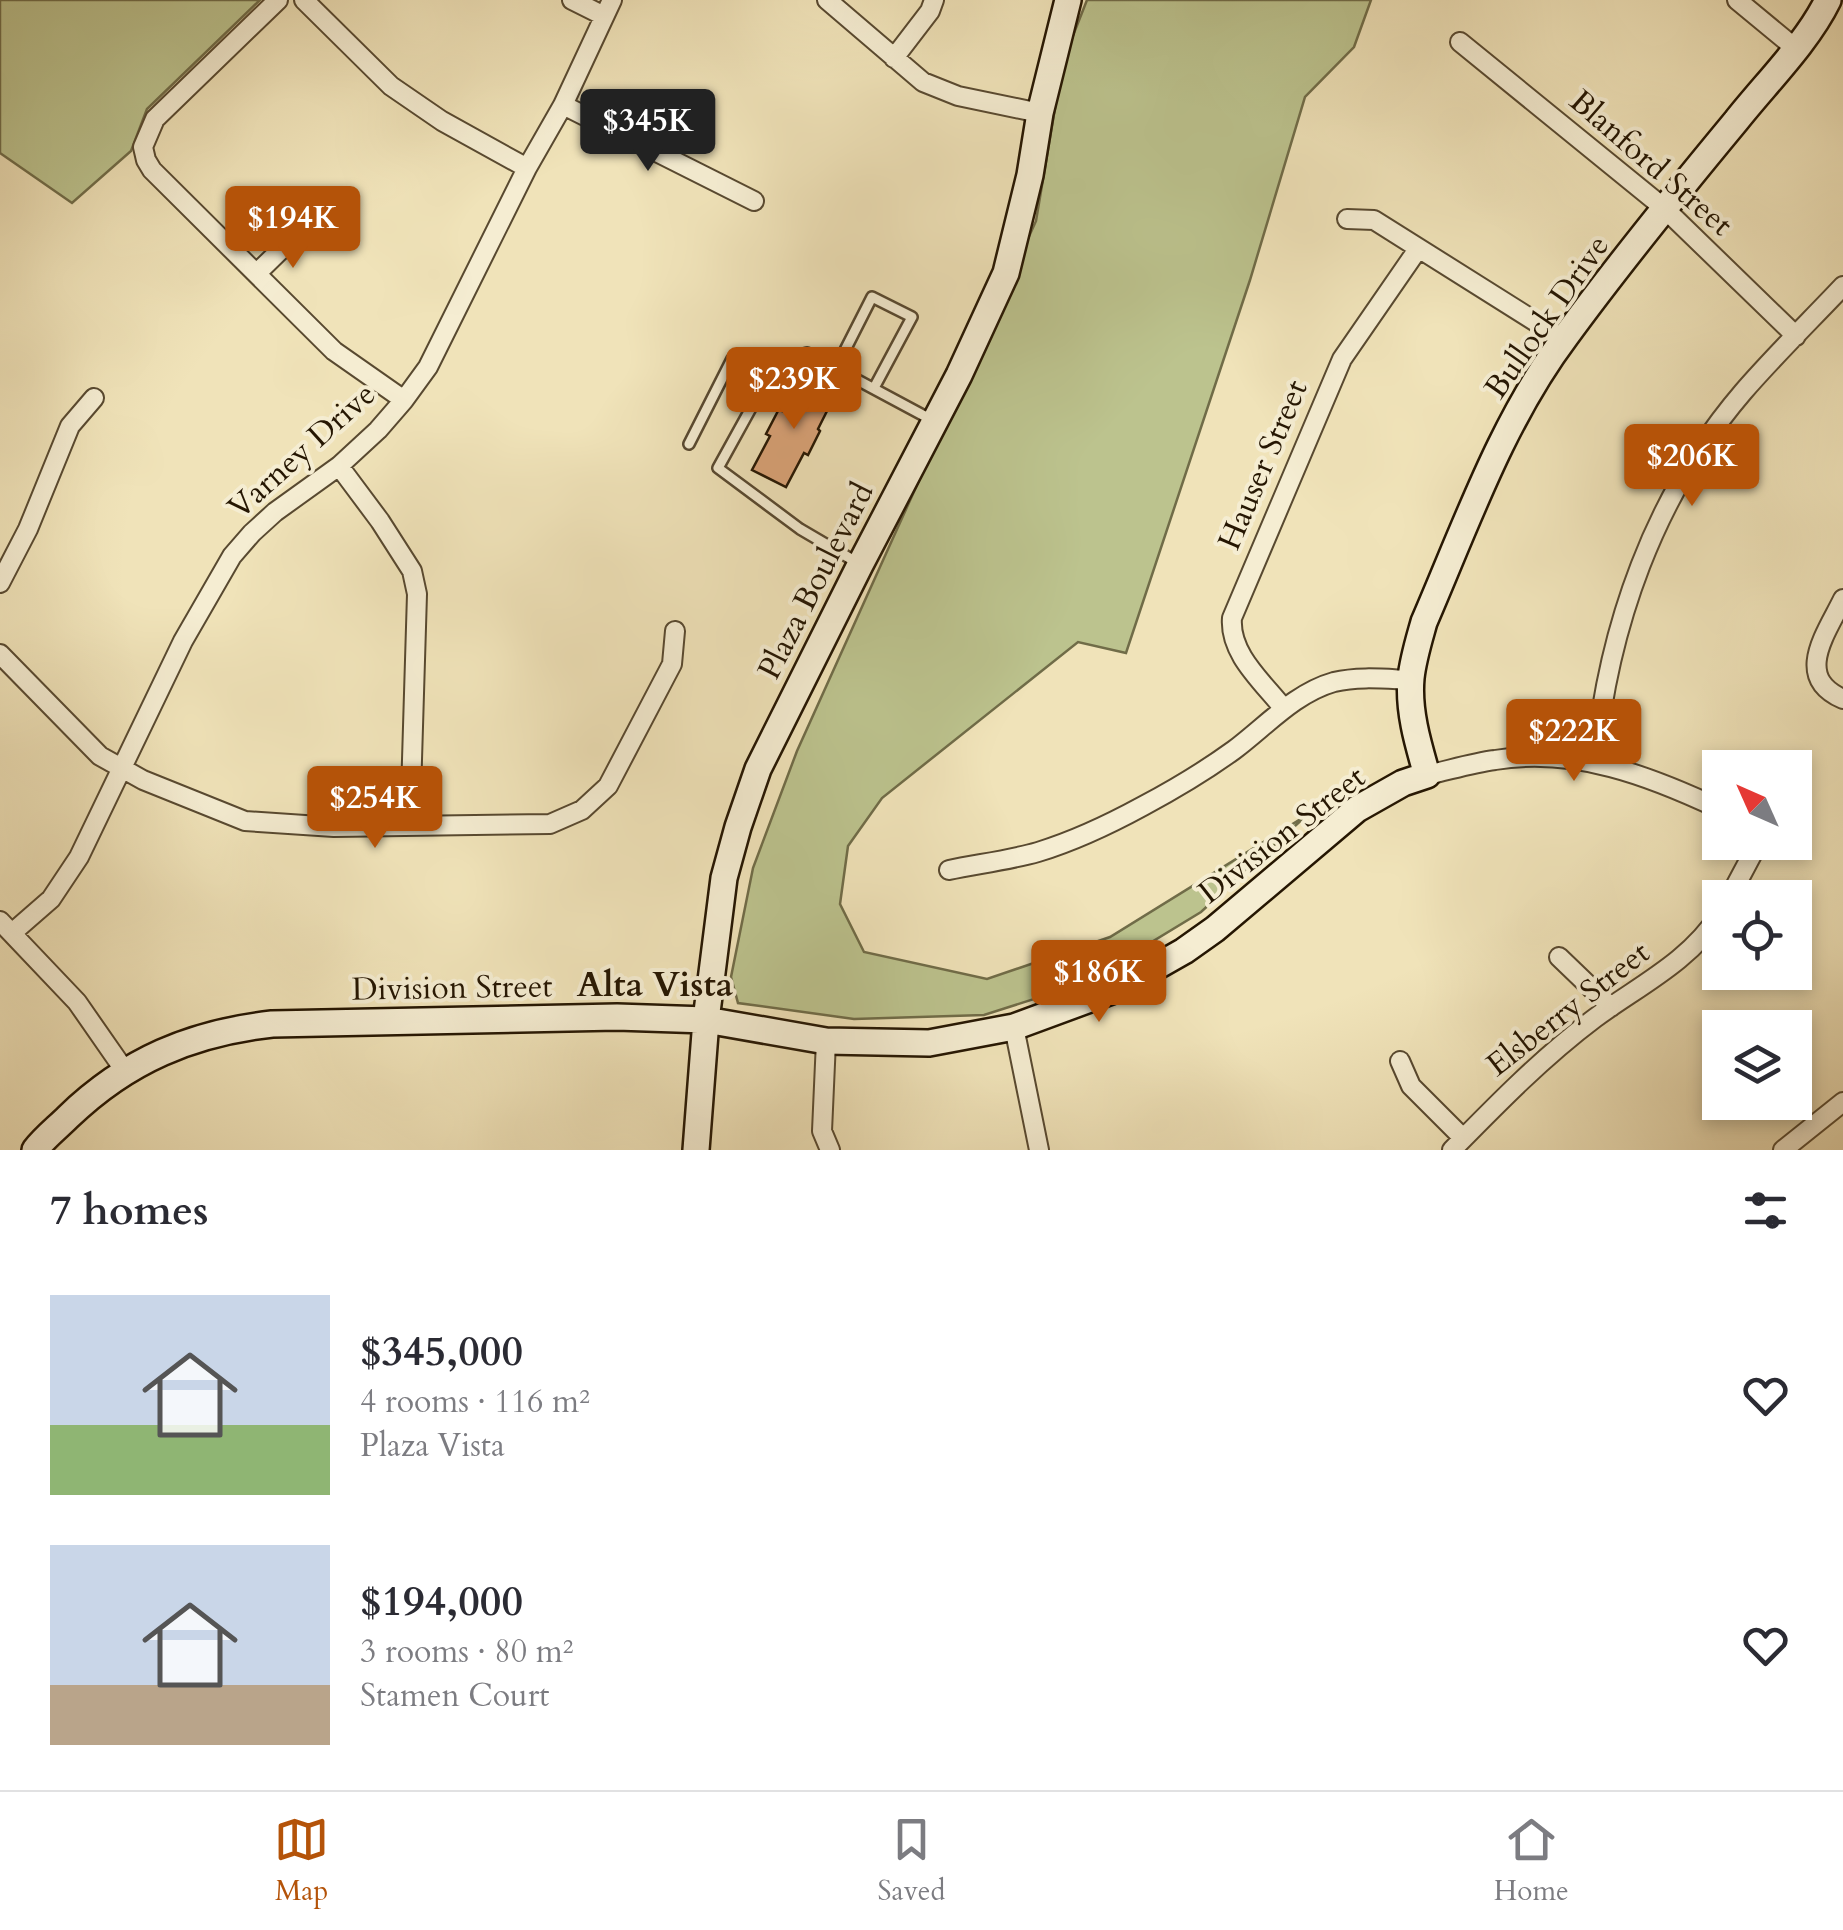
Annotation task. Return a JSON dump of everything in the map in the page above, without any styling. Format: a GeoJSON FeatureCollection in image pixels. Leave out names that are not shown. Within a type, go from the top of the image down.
{"type":"FeatureCollection","features":[{"type":"Feature","properties":{"kind":"main road","name":"Plaza Boulevard"},"geometry":{"type":"LineString","coordinates":[[696,1150],[706,1020],[724,878],[743,813],[758,770],[959,375],[1006,273],[1068,0]]}},
{"type":"Feature","properties":{"kind":"main road","name":"Bullock Drive"},"geometry":{"type":"LineString","coordinates":[[1427,775],[1414,731],[1410,680],[1424,622],[1497,454],[1563,339],[1795,48],[1828,0]]}},
{"type":"Feature","properties":{"kind":"main road","name":"Division Street"},"geometry":{"type":"LineString","coordinates":[[34,1150],[94,1092],[125,1071],[165,1050],[232,1029],[272,1024],[617,1017],[706,1020],[826,1041],[929,1042],[1014,1027],[1117,989],[1184,951],[1357,809],[1403,783],[1427,775]]}},
{"type":"Feature","properties":{"kind":"street"},"geometry":{"type":"LineString","coordinates":[[278,0],[155,120],[142,146],[146,160],[334,351],[404,400]]}},
{"type":"Feature","properties":{"kind":"street"},"geometry":{"type":"LineString","coordinates":[[304,0],[391,86],[442,121],[528,168]]}},
{"type":"Feature","properties":{"kind":"street"},"geometry":{"type":"LineString","coordinates":[[572,0],[608,8]]}},
{"type":"Feature","properties":{"kind":"street"},"geometry":{"type":"LineString","coordinates":[[827,0],[923,82],[958,96],[1040,112]]}},
{"type":"Feature","properties":{"kind":"street"},"geometry":{"type":"LineString","coordinates":[[894,58],[934,0]]}},
{"type":"Feature","properties":{"kind":"street"},"geometry":{"type":"LineString","coordinates":[[1737,0],[1795,48]]}},
{"type":"Feature","properties":{"kind":"street","name":"Varney Drive"},"geometry":{"type":"LineString","coordinates":[[6,927],[51,899],[80,857],[184,641],[232,556],[276,512],[340,466],[378,430],[428,367],[563,105],[608,8]]}},
{"type":"Feature","properties":{"kind":"street","name":"Blanford Street"},"geometry":{"type":"LineString","coordinates":[[1460,42],[1664,208],[1796,336]]}},
{"type":"Feature","properties":{"kind":"street"},"geometry":{"type":"LineString","coordinates":[[563,105],[754,201]]}},
{"type":"Feature","properties":{"kind":"street"},"geometry":{"type":"LineString","coordinates":[[1347,219],[1374,220],[1563,339]]}},
{"type":"Feature","properties":{"kind":"street"},"geometry":{"type":"LineString","coordinates":[[257,273],[296,235]]}},
{"type":"Feature","properties":{"kind":"street","name":"Hauser Street"},"geometry":{"type":"LineString","coordinates":[[1284,710],[1236,648],[1232,618],[1342,360],[1418,249]]}},
{"type":"Feature","properties":{"kind":"street"},"geometry":{"type":"LineString","coordinates":[[1596,762],[1604,692],[1619,624],[1657,526],[1688,469],[1724,416],[1843,286]]}},
{"type":"Feature","properties":{"kind":"street"},"geometry":{"type":"LineString","coordinates":[[0,583],[28,529],[70,426],[94,398]]}},
{"type":"Feature","properties":{"kind":"street"},"geometry":{"type":"LineString","coordinates":[[340,466],[412,571],[416,606],[410,826]]}},
{"type":"Feature","properties":{"kind":"street"},"geometry":{"type":"LineString","coordinates":[[1843,599],[1815,663],[1822,686],[1843,699]]}},
{"type":"Feature","properties":{"kind":"street"},"geometry":{"type":"LineString","coordinates":[[0,654],[100,756],[143,780],[245,821],[308,827],[550,824],[592,803],[614,776],[672,664],[675,632]]}},
{"type":"Feature","properties":{"kind":"street"},"geometry":{"type":"LineString","coordinates":[[948,870],[1037,852],[1107,824],[1202,771],[1321,686],[1369,678],[1410,680]]}},
{"type":"Feature","properties":{"kind":"street","name":"Division Street"},"geometry":{"type":"LineString","coordinates":[[1427,775],[1498,759],[1596,762],[1702,801]]}},
{"type":"Feature","properties":{"kind":"street"},"geometry":{"type":"LineString","coordinates":[[6,927],[77,1002],[125,1071]]}},
{"type":"Feature","properties":{"kind":"street","name":"Elsberry Street"},"geometry":{"type":"LineString","coordinates":[[1458,1144],[1545,1060],[1702,939]]}},
{"type":"Feature","properties":{"kind":"street"},"geometry":{"type":"LineString","coordinates":[[1559,957],[1610,1007]]}},
{"type":"Feature","properties":{"kind":"street"},"geometry":{"type":"LineString","coordinates":[[1014,1027],[1039,1150]]}},
{"type":"Feature","properties":{"kind":"street"},"geometry":{"type":"LineString","coordinates":[[826,1041],[822,1132],[830,1150]]}},
{"type":"Feature","properties":{"kind":"street"},"geometry":{"type":"LineString","coordinates":[[1400,1060],[1411,1086],[1458,1144]]}},
{"type":"Feature","properties":{"kind":"street"},"geometry":{"type":"LineString","coordinates":[[1783,1150],[1843,1102]]}},
{"type":"Feature","properties":{"kind":"lane"},"geometry":{"type":"LineString","coordinates":[[836,368],[872,297],[912,317],[874,388]]}},
{"type":"Feature","properties":{"kind":"lane"},"geometry":{"type":"LineString","coordinates":[[860,565],[800,529],[718,468],[777,361],[807,353],[935,422]]}},
{"type":"Feature","properties":{"kind":"lane"},"geometry":{"type":"LineString","coordinates":[[689,444],[732,359],[768,377]]}},
{"type":"Feature","properties":{"kind":"green space"},"geometry":{"type":"Polygon","coordinates":[[[0,0],[260,0],[147,109],[131,151],[72,203],[0,153],[0,0]]]}},
{"type":"Feature","properties":{"kind":"green space"},"geometry":{"type":"Polygon","coordinates":[[[1087,0],[1371,0],[1354,47],[1305,97],[1250,280],[1126,653],[1078,642],[882,798],[848,846],[840,904],[864,952],[987,979],[1110,937],[1307,815],[1201,912],[1084,983],[984,1015],[854,1019],[738,1003],[731,977],[753,868],[797,751],[1036,221],[1063,61],[1087,0]]]}},
{"type":"Feature","properties":{"kind":"building"},"geometry":{"type":"Polygon","coordinates":[[[800,377],[835,395],[808,455],[804,453],[786,487],[752,470],[770,436],[766,434],[800,377]]]}},
{"type":"Feature","properties":{"kind":"district","name":"Alta Vista"},"geometry":{"type":"Point","coordinates":[655,985]}}]}
